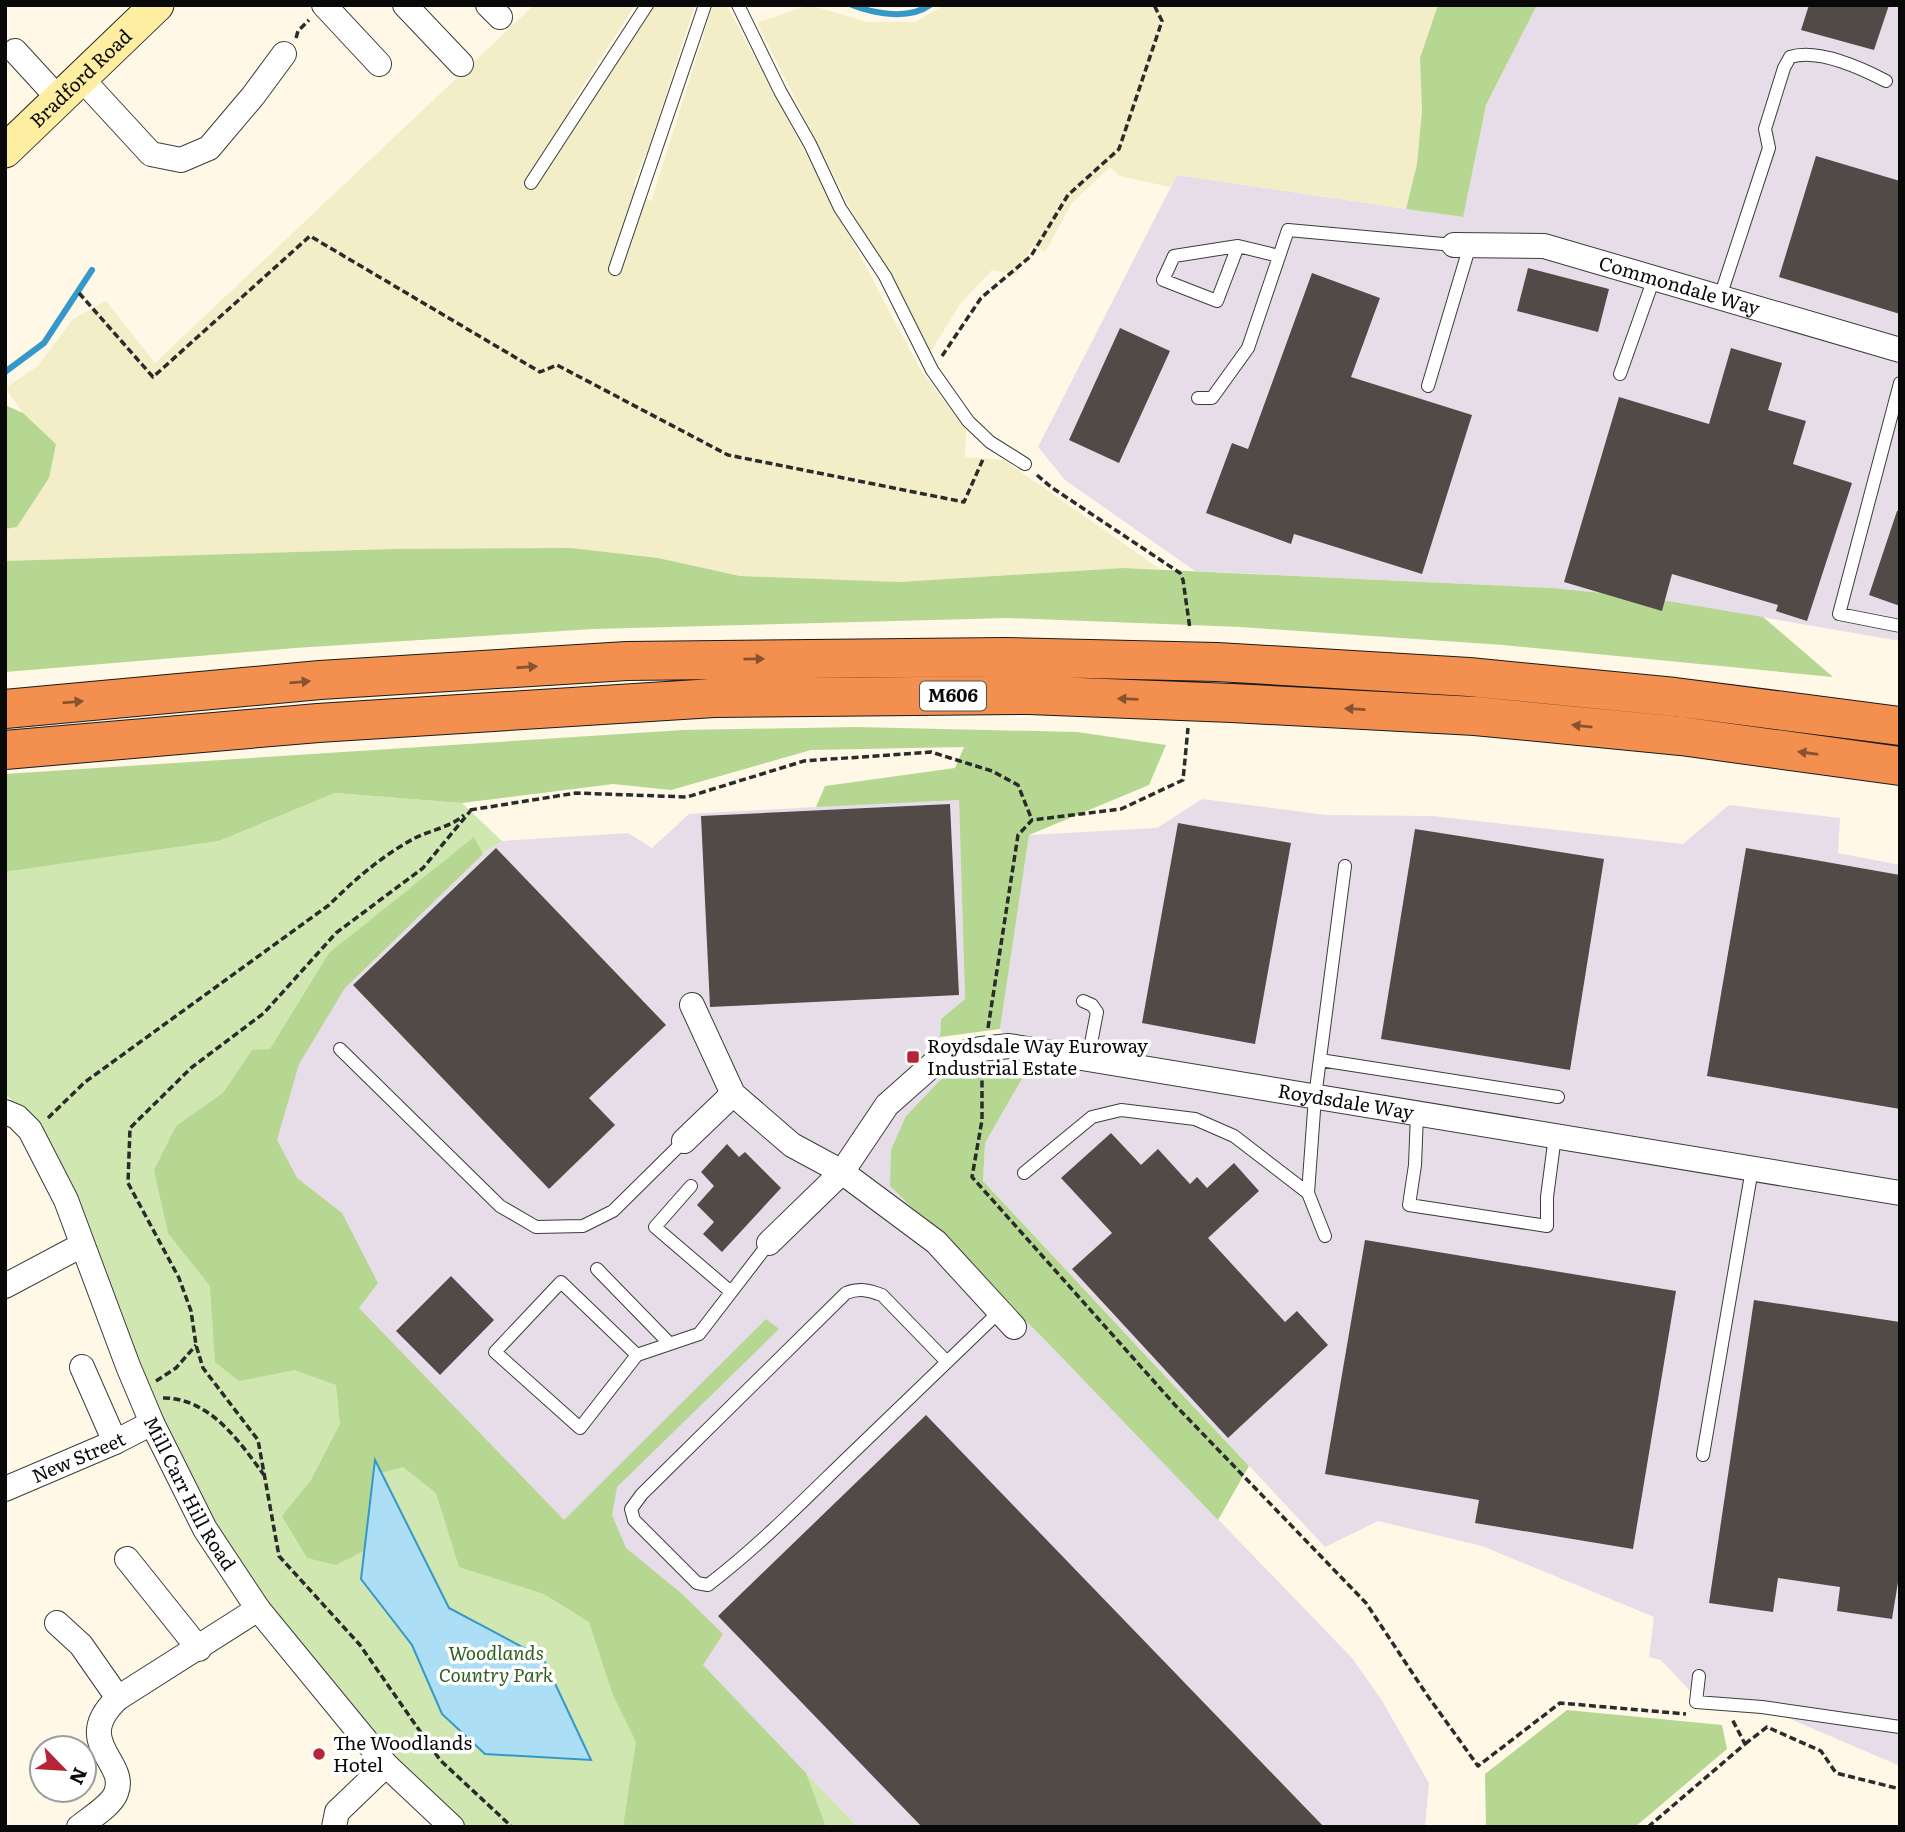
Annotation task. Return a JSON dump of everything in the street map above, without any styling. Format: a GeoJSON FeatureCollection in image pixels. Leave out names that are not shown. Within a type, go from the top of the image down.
{"type":"FeatureCollection","features":[{"type":"Feature","properties":{"kind":"highway","name":"M606"},"geometry":{"type":"LineString","coordinates":[[5,709],[320,680],[627,661],[1005,657],[1217,662],[1469,677],[1675,697],[1900,726]]}},
{"type":"Feature","properties":{"kind":"highway","name":"M606"},"geometry":{"type":"LineString","coordinates":[[5,750],[318,723],[714,698],[1029,695],[1475,716],[1681,736],[1900,766]]}},
{"type":"Feature","properties":{"kind":"highway","name":"M606"},"geometry":{"type":"LineString","coordinates":[[1852,759],[1900,773]]}},
{"type":"Feature","properties":{"kind":"street","name":"Bradford Road"},"geometry":{"type":"LineString","coordinates":[[7,145],[157,5]]}},
{"type":"Feature","properties":{"kind":"street"},"geometry":{"type":"LineString","coordinates":[[324,5],[379,64]]}},
{"type":"Feature","properties":{"kind":"street"},"geometry":{"type":"LineString","coordinates":[[405,5],[461,64]]}},
{"type":"Feature","properties":{"kind":"street"},"geometry":{"type":"LineString","coordinates":[[15,51],[70,89],[152,154],[181,160],[209,148],[284,54]]}},
{"type":"Feature","properties":{"kind":"street","name":"Commondale Way"},"geometry":{"type":"LineString","coordinates":[[1462,245],[1544,246],[1900,349]]}},
{"type":"Feature","properties":{"kind":"street"},"geometry":{"type":"LineString","coordinates":[[688,1000],[733,1094],[792,1146],[842,1172],[936,1242],[1007,1319]]}},
{"type":"Feature","properties":{"kind":"street","name":"Roydsdale Way"},"geometry":{"type":"LineString","coordinates":[[769,1243],[842,1172],[887,1105],[940,1058],[1009,1046],[1900,1193]]}},
{"type":"Feature","properties":{"kind":"street"},"geometry":{"type":"LineString","coordinates":[[684,1142],[733,1094]]}},
{"type":"Feature","properties":{"kind":"street","name":"Mill Carr Hill Road"},"geometry":{"type":"LineString","coordinates":[[5,1112],[17,1117],[30,1130],[66,1200],[82,1245],[150,1395],[152,1423],[205,1529],[258,1609],[386,1765],[452,1827]]}},
{"type":"Feature","properties":{"kind":"street"},"geometry":{"type":"LineString","coordinates":[[5,1286],[82,1245]]}},
{"type":"Feature","properties":{"kind":"street"},"geometry":{"type":"LineString","coordinates":[[82,1367],[115,1443]]}},
{"type":"Feature","properties":{"kind":"street","name":"New Street"},"geometry":{"type":"LineString","coordinates":[[5,1489],[115,1443],[152,1423]]}},
{"type":"Feature","properties":{"kind":"street"},"geometry":{"type":"LineString","coordinates":[[127,1559],[199,1649]]}},
{"type":"Feature","properties":{"kind":"street"},"geometry":{"type":"LineString","coordinates":[[79,1827],[112,1800],[116,1793],[117,1777],[102,1747],[99,1731],[103,1715],[118,1698],[199,1649],[258,1609]]}},
{"type":"Feature","properties":{"kind":"street"},"geometry":{"type":"LineString","coordinates":[[57,1623],[80,1645],[118,1698]]}},
{"type":"Feature","properties":{"kind":"street"},"geometry":{"type":"LineString","coordinates":[[334,1827],[337,1812],[386,1765]]}},
{"type":"Feature","properties":{"kind":"lane"},"geometry":{"type":"LineString","coordinates":[[531,183],[647,5]]}},
{"type":"Feature","properties":{"kind":"lane"},"geometry":{"type":"LineString","coordinates":[[615,269],[705,5]]}},
{"type":"Feature","properties":{"kind":"lane"},"geometry":{"type":"LineString","coordinates":[[738,5],[840,208],[885,276],[932,370],[968,421],[990,442],[1025,464]]}},
{"type":"Feature","properties":{"kind":"lane"},"geometry":{"type":"LineString","coordinates":[[1720,297],[1769,148],[1765,129],[1790,57],[1799,54],[1830,59],[1861,68],[1886,81]]}},
{"type":"Feature","properties":{"kind":"lane"},"geometry":{"type":"LineString","coordinates":[[1198,398],[1212,398],[1248,348],[1288,230],[1462,245],[1428,386]]}},
{"type":"Feature","properties":{"kind":"lane"},"geometry":{"type":"LineString","coordinates":[[1238,246],[1217,302],[1163,280],[1174,256],[1238,246],[1279,256]]}},
{"type":"Feature","properties":{"kind":"lane"},"geometry":{"type":"LineString","coordinates":[[1620,374],[1654,278]]}},
{"type":"Feature","properties":{"kind":"lane"},"geometry":{"type":"LineString","coordinates":[[1900,383],[1839,614],[1900,626]]}},
{"type":"Feature","properties":{"kind":"lane"},"geometry":{"type":"LineString","coordinates":[[1325,1236],[1308,1193],[1315,1097],[1345,866]]}},
{"type":"Feature","properties":{"kind":"lane"},"geometry":{"type":"LineString","coordinates":[[1083,1001],[1092,1005],[1097,1012],[1088,1059]]}},
{"type":"Feature","properties":{"kind":"lane"},"geometry":{"type":"LineString","coordinates":[[340,1049],[500,1206],[536,1227],[583,1226],[613,1211],[684,1142]]}},
{"type":"Feature","properties":{"kind":"lane"},"geometry":{"type":"LineString","coordinates":[[1320,1060],[1558,1097]]}},
{"type":"Feature","properties":{"kind":"lane"},"geometry":{"type":"LineString","coordinates":[[1024,1173],[1092,1118],[1121,1110],[1195,1119],[1234,1136],[1308,1193]]}},
{"type":"Feature","properties":{"kind":"lane"},"geometry":{"type":"LineString","coordinates":[[1417,1114],[1415,1165],[1409,1205],[1547,1226],[1547,1197],[1555,1136]]}},
{"type":"Feature","properties":{"kind":"lane"},"geometry":{"type":"LineString","coordinates":[[1703,1455],[1752,1169]]}},
{"type":"Feature","properties":{"kind":"lane"},"geometry":{"type":"LineString","coordinates":[[691,1186],[655,1227],[731,1292]]}},
{"type":"Feature","properties":{"kind":"lane"},"geometry":{"type":"LineString","coordinates":[[637,1355],[561,1282],[495,1352],[580,1428],[637,1355],[699,1334],[769,1243]]}},
{"type":"Feature","properties":{"kind":"lane"},"geometry":{"type":"LineString","coordinates":[[597,1269],[670,1344]]}},
{"type":"Feature","properties":{"kind":"lane"},"geometry":{"type":"LineString","coordinates":[[947,1362],[882,1295],[858,1289],[846,1293],[642,1494],[631,1510],[634,1520],[697,1583],[708,1586],[745,1557],[947,1362],[1007,1319]]}},
{"type":"Feature","properties":{"kind":"lane"},"geometry":{"type":"LineString","coordinates":[[1699,1675],[1696,1702],[1762,1707],[1900,1727]]}},
{"type":"Feature","properties":{"kind":"path"},"geometry":{"type":"LineString","coordinates":[[284,54],[298,36],[298,32],[324,5]]}},
{"type":"Feature","properties":{"kind":"path"},"geometry":{"type":"LineString","coordinates":[[932,370],[981,298],[1031,256],[1068,195],[1119,149],[1162,21],[1154,5]]}},
{"type":"Feature","properties":{"kind":"path"},"geometry":{"type":"LineString","coordinates":[[79,293],[153,377],[310,236],[540,372],[557,365],[727,454],[964,502],[990,442]]}},
{"type":"Feature","properties":{"kind":"path"},"geometry":{"type":"LineString","coordinates":[[1025,464],[1051,487],[1180,573],[1190,629]]}},
{"type":"Feature","properties":{"kind":"path"},"geometry":{"type":"LineString","coordinates":[[1189,726],[1183,780],[1121,809],[1032,820],[1018,835],[988,1028],[981,1049],[982,1120],[972,1177],[1175,1405],[1366,1603],[1478,1766],[1560,1703],[1692,1715]]}},
{"type":"Feature","properties":{"kind":"path"},"geometry":{"type":"LineString","coordinates":[[30,1130],[44,1121],[85,1082],[329,905],[347,886],[395,849],[418,836],[459,820],[472,809],[576,793],[687,797],[804,761],[931,752],[983,768],[1018,785],[1032,820]]}},
{"type":"Feature","properties":{"kind":"path"},"geometry":{"type":"LineString","coordinates":[[472,809],[423,868],[336,933],[264,1013],[191,1068],[130,1128],[128,1183],[179,1278],[191,1311],[196,1345],[203,1368],[258,1440],[279,1556],[360,1646],[440,1760],[512,1827]]}},
{"type":"Feature","properties":{"kind":"path"},"geometry":{"type":"LineString","coordinates":[[196,1345],[176,1368],[155,1381],[150,1395],[174,1398],[211,1414],[234,1434],[265,1476]]}},
{"type":"Feature","properties":{"kind":"path"},"geometry":{"type":"LineString","coordinates":[[1732,1719],[1745,1744]]}},
{"type":"Feature","properties":{"kind":"path"},"geometry":{"type":"LineString","coordinates":[[1648,1827],[1767,1727],[1821,1751],[1836,1773],[1900,1790]]}},
{"type":"Feature","properties":{"kind":"shaded area"},"geometry":{"type":"Polygon","coordinates":[[[534,5],[635,5],[570,106],[581,114],[654,5],[695,5],[650,144],[633,185],[651,202],[713,5],[727,5],[920,369],[966,430],[965,457],[1004,460],[1160,569],[1124,568],[899,582],[740,576],[658,558],[571,548],[393,549],[5,561],[5,529],[17,527],[49,478],[56,444],[23,413],[5,388],[38,366],[73,319],[106,301],[155,363],[534,5]]]}},
{"type":"Feature","properties":{"kind":"shaded area"},"geometry":{"type":"Polygon","coordinates":[[[809,5],[868,22],[916,22],[944,5],[1438,5],[1420,58],[1422,111],[1417,164],[1406,209],[1177,175],[1170,187],[1120,176],[1110,167],[1072,203],[1045,252],[1033,245],[1016,275],[992,270],[960,304],[930,353],[868,244],[757,23],[809,5]]]}},
{"type":"Feature","properties":{"kind":"shaded area"},"geometry":{"type":"Polygon","coordinates":[[[1537,5],[1900,5],[1900,641],[1650,598],[1553,588],[1195,571],[1065,480],[1038,447],[1177,175],[1462,217],[1486,105],[1537,5]]]}},
{"type":"Feature","properties":{"kind":"shaded area"},"geometry":{"type":"Polygon","coordinates":[[[959,799],[965,999],[941,1019],[940,1037],[946,1074],[906,1116],[890,1186],[1045,1340],[1352,1658],[1381,1699],[1429,1783],[1425,1827],[858,1827],[358,1308],[254,1156],[329,953],[502,841],[628,833],[652,848],[689,814],[959,799]]]}},
{"type":"Feature","properties":{"kind":"shaded area"},"geometry":{"type":"Polygon","coordinates":[[[1202,799],[1326,815],[1433,816],[1683,844],[1729,805],[1840,818],[1838,853],[1900,865],[1900,1766],[1788,1718],[1732,1710],[1692,1693],[1661,1660],[1649,1657],[1654,1617],[1482,1546],[1378,1521],[1325,1547],[983,1181],[985,1143],[1026,1072],[1000,1029],[1029,835],[1157,828],[1202,799]]]}},
{"type":"Feature","properties":{"kind":"green space"},"geometry":{"type":"Polygon","coordinates":[[[1438,5],[1537,5],[1486,105],[1463,217],[1406,209],[1417,164],[1422,111],[1420,58],[1438,5]]]}},
{"type":"Feature","properties":{"kind":"green space"},"geometry":{"type":"Polygon","coordinates":[[[5,405],[23,413],[56,444],[49,478],[17,527],[5,529],[5,405]]]}},
{"type":"Feature","properties":{"kind":"green space"},"geometry":{"type":"Polygon","coordinates":[[[571,548],[658,558],[740,576],[899,582],[1124,568],[1553,588],[1650,598],[1763,617],[1833,677],[1503,645],[1241,627],[1008,618],[593,629],[295,648],[5,672],[5,561],[393,549],[571,548]]]}},
{"type":"Feature","properties":{"kind":"green space"},"geometry":{"type":"Polygon","coordinates":[[[856,727],[1077,732],[1166,745],[1149,785],[1029,835],[1000,1029],[940,1037],[941,1019],[965,999],[959,800],[816,807],[825,786],[955,768],[964,747],[811,750],[671,790],[613,784],[462,803],[335,793],[219,841],[5,872],[5,774],[683,730],[856,727]]]}},
{"type":"Feature","properties":{"kind":"green space","name":"Woodlands Country Park"},"geometry":{"type":"Polygon","coordinates":[[[335,793],[462,803],[502,841],[329,953],[254,1156],[358,1308],[858,1827],[452,1827],[205,1529],[30,1130],[10,1098],[5,1095],[5,872],[219,841],[335,793]]]}},
{"type":"Feature","properties":{"kind":"green space"},"geometry":{"type":"Polygon","coordinates":[[[474,837],[483,854],[345,988],[299,1064],[277,1140],[297,1178],[342,1213],[378,1283],[359,1308],[564,1520],[766,1319],[779,1329],[617,1487],[612,1515],[626,1548],[681,1593],[723,1634],[703,1665],[806,1773],[826,1827],[623,1827],[636,1742],[613,1695],[589,1622],[544,1594],[459,1567],[436,1493],[403,1467],[377,1474],[372,1547],[336,1565],[307,1558],[282,1516],[311,1480],[340,1424],[336,1385],[295,1370],[239,1381],[215,1362],[210,1286],[168,1233],[154,1170],[176,1126],[223,1093],[252,1050],[270,1049],[329,953],[474,837]]]}},
{"type":"Feature","properties":{"kind":"green space"},"geometry":{"type":"Polygon","coordinates":[[[992,1066],[1026,1072],[985,1143],[983,1181],[1249,1466],[1218,1520],[1045,1340],[890,1186],[891,1150],[906,1116],[946,1074],[992,1066]]]}},
{"type":"Feature","properties":{"kind":"green space"},"geometry":{"type":"Polygon","coordinates":[[[1567,1710],[1722,1725],[1727,1749],[1635,1827],[1486,1827],[1485,1774],[1567,1710]]]}},
{"type":"Feature","properties":{"kind":"water"},"geometry":{"type":"Polygon","coordinates":[[[375,1460],[449,1608],[543,1658],[591,1760],[485,1754],[442,1714],[412,1645],[361,1579],[375,1460]]]}},
{"type":"Feature","properties":{"kind":"building"},"geometry":{"type":"Polygon","coordinates":[[[1809,5],[1889,5],[1874,50],[1801,30],[1809,5]]]}},
{"type":"Feature","properties":{"kind":"building"},"geometry":{"type":"Polygon","coordinates":[[[1816,156],[1900,181],[1900,314],[1779,277],[1816,156]]]}},
{"type":"Feature","properties":{"kind":"building"},"geometry":{"type":"Polygon","coordinates":[[[1528,268],[1609,289],[1598,332],[1517,311],[1528,268]]]}},
{"type":"Feature","properties":{"kind":"building"},"geometry":{"type":"Polygon","coordinates":[[[1312,273],[1380,298],[1351,377],[1472,415],[1422,574],[1294,534],[1291,544],[1206,513],[1232,443],[1248,449],[1312,273]]]}},
{"type":"Feature","properties":{"kind":"building"},"geometry":{"type":"Polygon","coordinates":[[[1120,328],[1170,351],[1119,463],[1069,440],[1120,328]]]}},
{"type":"Feature","properties":{"kind":"building"},"geometry":{"type":"Polygon","coordinates":[[[1731,348],[1782,363],[1768,410],[1806,421],[1793,464],[1852,483],[1807,621],[1776,611],[1778,605],[1672,574],[1662,611],[1564,582],[1619,397],[1709,424],[1731,348]]]}},
{"type":"Feature","properties":{"kind":"building"},"geometry":{"type":"Polygon","coordinates":[[[1897,511],[1900,511],[1900,606],[1869,595],[1897,511]]]}},
{"type":"Feature","properties":{"kind":"building"},"geometry":{"type":"Polygon","coordinates":[[[950,804],[959,995],[710,1007],[701,816],[950,804]]]}},
{"type":"Feature","properties":{"kind":"building"},"geometry":{"type":"Polygon","coordinates":[[[1178,823],[1291,843],[1255,1044],[1142,1023],[1178,823]]]}},
{"type":"Feature","properties":{"kind":"building"},"geometry":{"type":"Polygon","coordinates":[[[1415,829],[1604,859],[1570,1070],[1381,1039],[1415,829]]]}},
{"type":"Feature","properties":{"kind":"building"},"geometry":{"type":"Polygon","coordinates":[[[496,848],[666,1025],[589,1098],[615,1125],[549,1189],[353,985],[496,848]]]}},
{"type":"Feature","properties":{"kind":"building"},"geometry":{"type":"Polygon","coordinates":[[[1746,848],[1900,875],[1900,1109],[1707,1076],[1746,848]]]}},
{"type":"Feature","properties":{"kind":"building"},"geometry":{"type":"Polygon","coordinates":[[[1111,1133],[1141,1165],[1158,1149],[1190,1184],[1197,1177],[1207,1188],[1234,1163],[1259,1191],[1208,1238],[1285,1322],[1297,1311],[1328,1345],[1228,1438],[1072,1269],[1112,1233],[1061,1178],[1111,1133]]]}},
{"type":"Feature","properties":{"kind":"building"},"geometry":{"type":"Polygon","coordinates":[[[727,1144],[739,1157],[745,1152],[781,1188],[722,1252],[703,1234],[714,1222],[697,1205],[714,1186],[701,1172],[727,1144]]]}},
{"type":"Feature","properties":{"kind":"building"},"geometry":{"type":"Polygon","coordinates":[[[1365,1240],[1676,1291],[1633,1549],[1475,1523],[1479,1500],[1325,1474],[1365,1240]]]}},
{"type":"Feature","properties":{"kind":"building"},"geometry":{"type":"Polygon","coordinates":[[[451,1276],[494,1320],[440,1375],[396,1331],[451,1276]]]}},
{"type":"Feature","properties":{"kind":"building"},"geometry":{"type":"Polygon","coordinates":[[[1754,1300],[1900,1322],[1900,1570],[1892,1619],[1837,1611],[1840,1587],[1778,1578],[1773,1612],[1709,1603],[1754,1300]]]}},
{"type":"Feature","properties":{"kind":"building"},"geometry":{"type":"Polygon","coordinates":[[[926,1415],[1324,1827],[922,1827],[718,1616],[926,1415]]]}},
{"type":"Feature","properties":{"kind":"waterway"},"geometry":{"type":"LineString","coordinates":[[852,5],[892,14],[912,13],[930,5]]}},
{"type":"Feature","properties":{"kind":"waterway"},"geometry":{"type":"LineString","coordinates":[[5,372],[44,343],[92,270]]}},
{"type":"Feature","properties":{"kind":"place","name":"Roydsdale Way Euroway Industrial Estate"},"geometry":{"type":"Point","coordinates":[913,1057]}},
{"type":"Feature","properties":{"kind":"place","name":"The Woodlands Hotel"},"geometry":{"type":"Point","coordinates":[319,1754]}}]}
